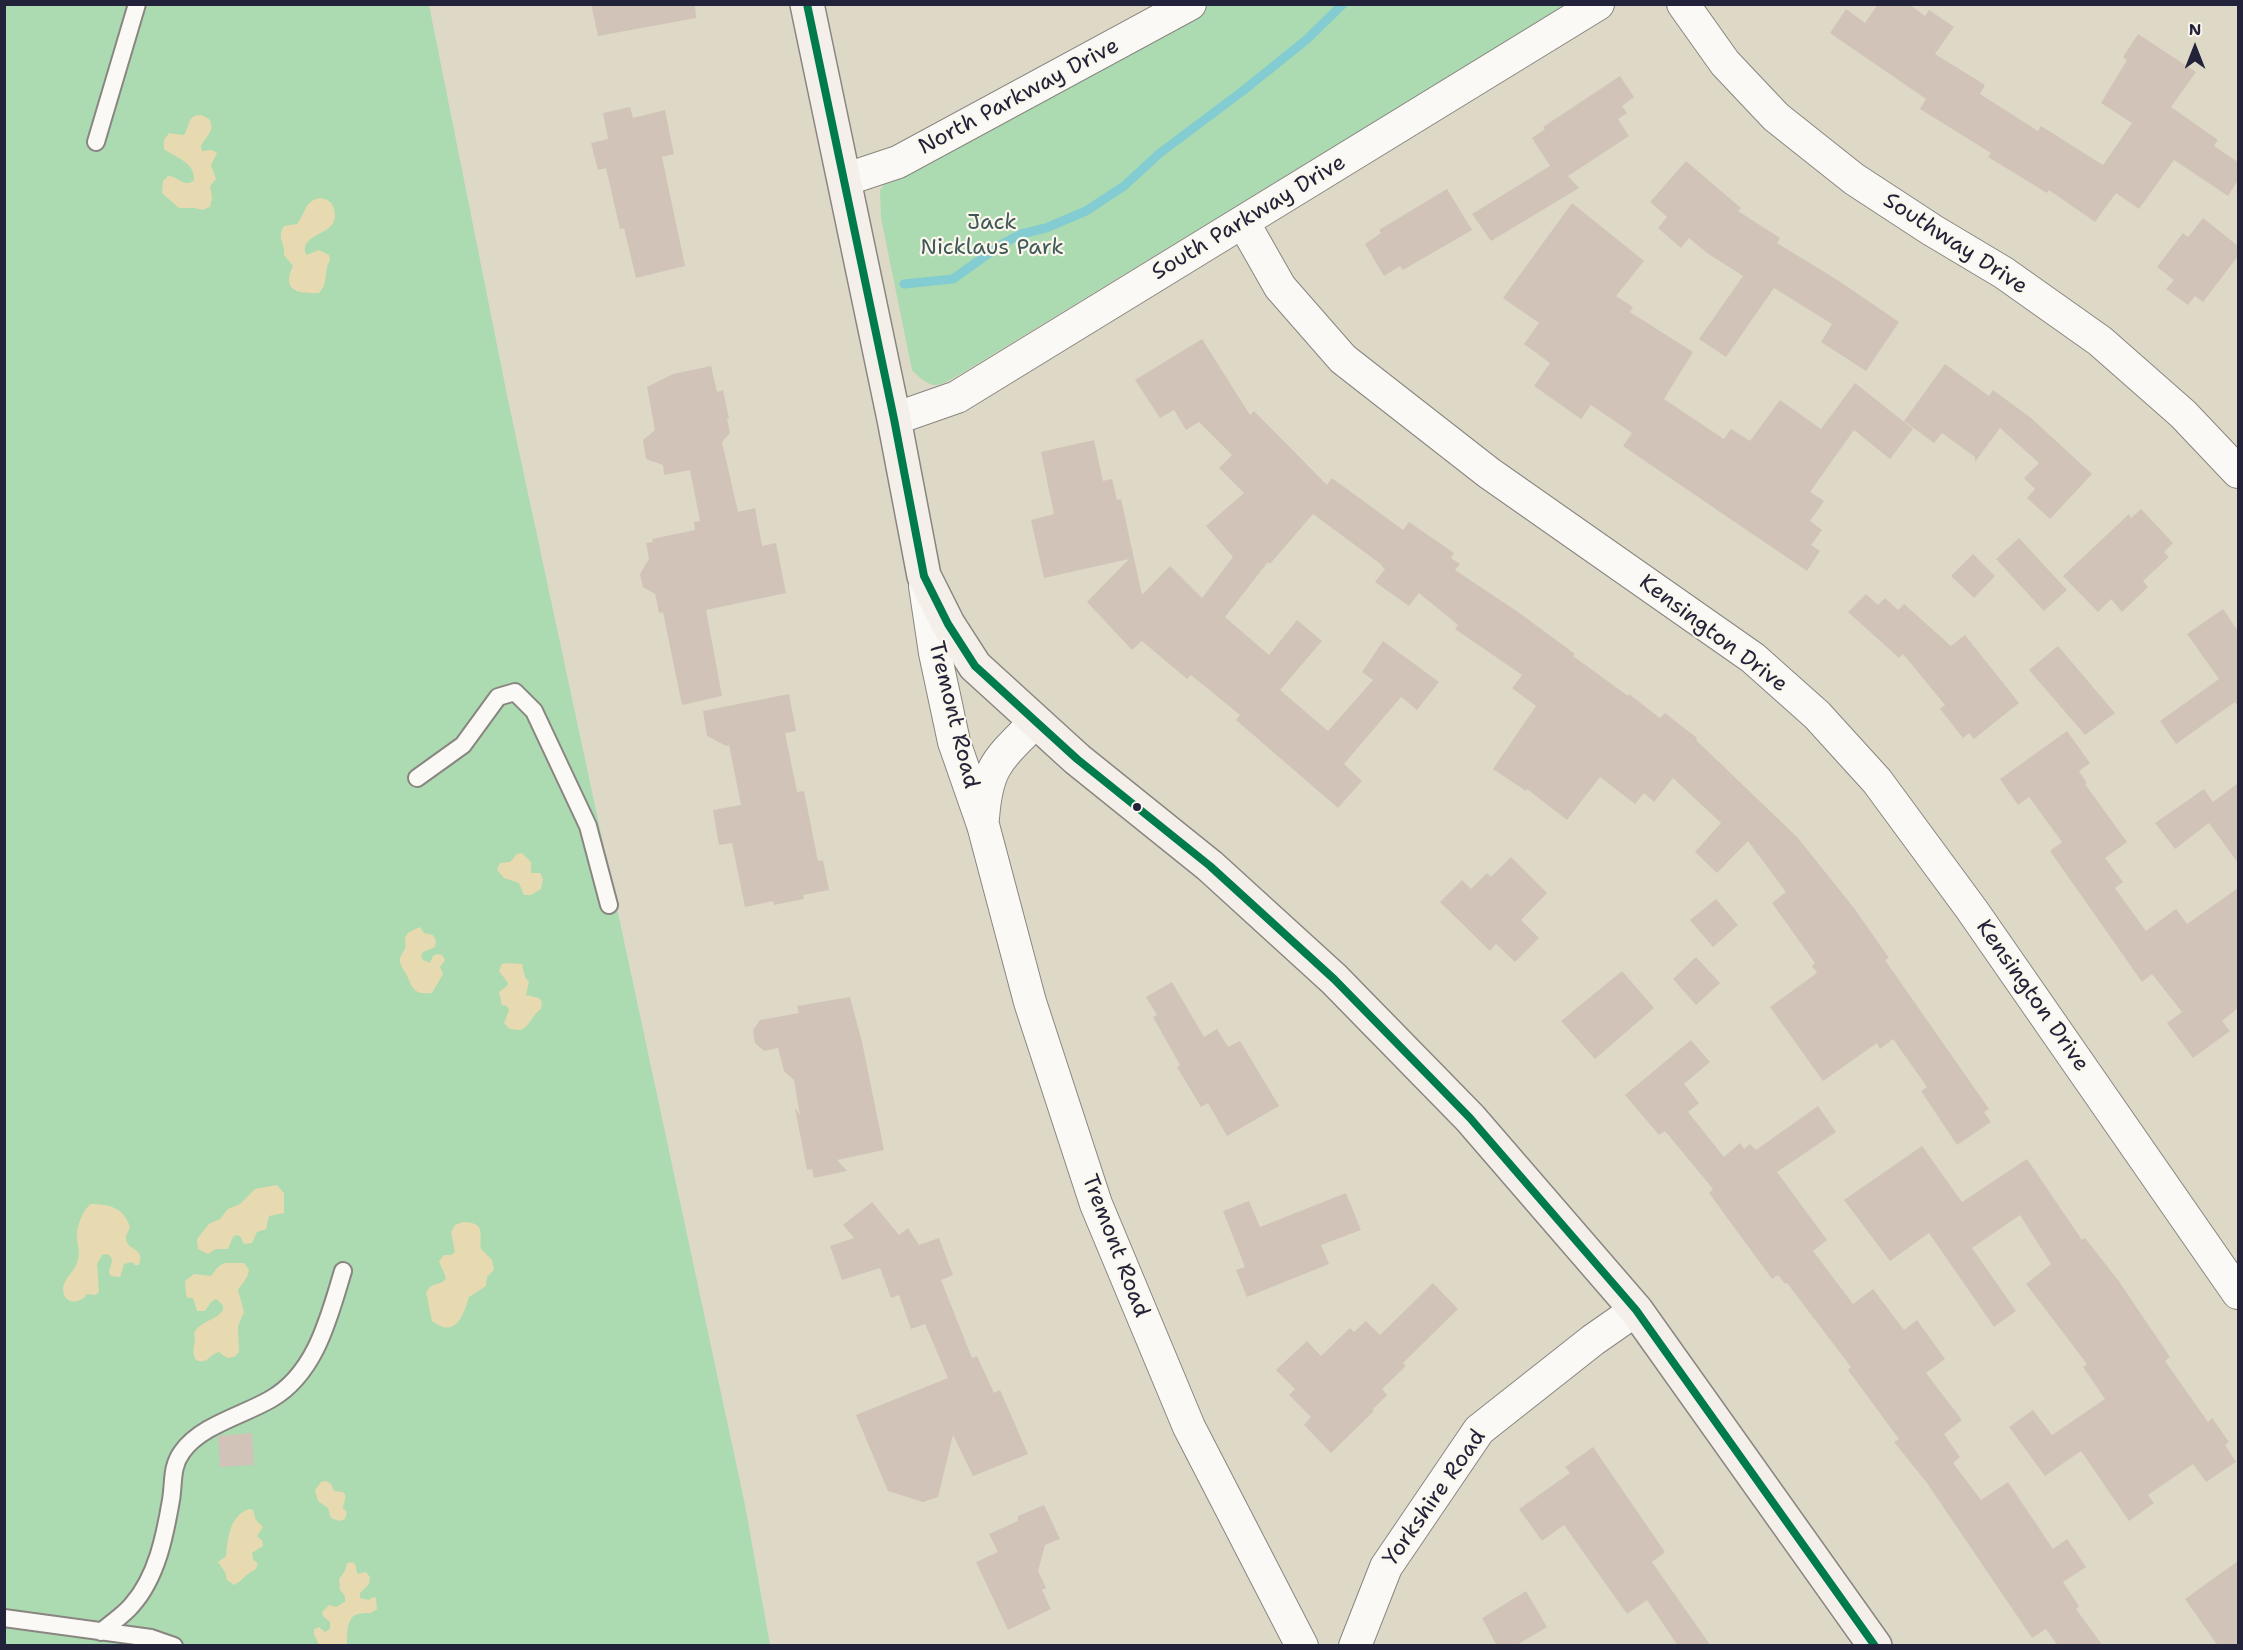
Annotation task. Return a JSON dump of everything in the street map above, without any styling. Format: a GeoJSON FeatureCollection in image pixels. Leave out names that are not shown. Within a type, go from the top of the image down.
{"type":"FeatureCollection","features":[{"type":"Feature","properties":{"kind":"street","name":"Tremont Road"},"geometry":{"type":"LineString","coordinates":[[807,4],[894,419],[924,576],[935,653],[954,742],[982,825],[1030,1002],[1096,1204],[1189,1427],[1302,1646]]}},
{"type":"Feature","properties":{"kind":"street","name":"North Parkway Drive"},"geometry":{"type":"LineString","coordinates":[[844,180],[898,162],[1190,4]]}},
{"type":"Feature","properties":{"kind":"street","name":"South Parkway Drive"},"geometry":{"type":"LineString","coordinates":[[894,419],[957,397],[1598,4]]}},
{"type":"Feature","properties":{"kind":"street","name":"Southway Drive"},"geometry":{"type":"LineString","coordinates":[[1683,4],[1725,63],[1776,117],[1854,179],[2004,273],[2100,341],[2183,414],[2238,472]]}},
{"type":"Feature","properties":{"kind":"street","name":"Kensington Drive"},"geometry":{"type":"LineString","coordinates":[[1243,222],[1280,286],[1343,359],[1489,473],[1753,658],[1817,715],[1877,781],[1966,901],[2238,1293]]}},
{"type":"Feature","properties":{"kind":"street"},"geometry":{"type":"LineString","coordinates":[[924,576],[948,624],[975,666],[1077,759],[1210,866],[1334,979],[1470,1118],[1636,1310],[1875,1646]]}},
{"type":"Feature","properties":{"kind":"street","name":"Tremont Road"},"geometry":{"type":"LineString","coordinates":[[982,825],[985,791],[989,777],[998,760],[1035,722]]}},
{"type":"Feature","properties":{"kind":"street","name":"Yorkshire Road"},"geometry":{"type":"LineString","coordinates":[[1354,1646],[1386,1567],[1479,1430],[1593,1340],[1636,1310]]}},
{"type":"Feature","properties":{"kind":"lane"},"geometry":{"type":"LineString","coordinates":[[96,142],[137,4]]}},
{"type":"Feature","properties":{"kind":"lane"},"geometry":{"type":"LineString","coordinates":[[417,778],[463,745],[498,697],[515,692],[534,711],[588,826],[609,905]]}},
{"type":"Feature","properties":{"kind":"lane"},"geometry":{"type":"LineString","coordinates":[[101,1632],[132,1605],[151,1574],[164,1537],[172,1496],[174,1464],[183,1450],[193,1440],[229,1419],[273,1398],[300,1375],[325,1332],[343,1271]]}},
{"type":"Feature","properties":{"kind":"lane"},"geometry":{"type":"LineString","coordinates":[[4,1618],[150,1638],[174,1646]]}},
{"type":"Feature","properties":{"kind":"green space"},"geometry":{"type":"Polygon","coordinates":[[[5,5],[429,5],[508,400],[745,1505],[770,1645],[5,1646],[5,5]]]}},
{"type":"Feature","properties":{"kind":"green space","name":"Jack Nicklaus Park"},"geometry":{"type":"Polygon","coordinates":[[[1210,5],[1566,5],[964,372],[942,384],[926,382],[912,370],[881,218],[880,190],[892,174],[1210,5]]]}},
{"type":"Feature","properties":{"kind":"sand"},"geometry":{"type":"Polygon","coordinates":[[[201,115],[209,119],[211,123],[210,133],[201,146],[202,151],[212,150],[217,153],[211,165],[216,179],[210,186],[212,198],[210,207],[202,210],[179,208],[162,193],[163,181],[168,176],[188,183],[194,180],[193,174],[184,161],[164,149],[164,140],[169,133],[185,134],[190,120],[194,116],[201,115]]]}},
{"type":"Feature","properties":{"kind":"sand"},"geometry":{"type":"Polygon","coordinates":[[[320,198],[332,204],[335,217],[330,227],[311,239],[305,246],[305,252],[307,255],[319,250],[329,255],[330,260],[325,281],[319,293],[304,293],[290,286],[293,266],[284,255],[281,234],[284,226],[297,224],[308,205],[320,198]]]}},
{"type":"Feature","properties":{"kind":"sand"},"geometry":{"type":"Polygon","coordinates":[[[522,853],[531,862],[531,873],[540,873],[543,879],[541,889],[531,895],[524,895],[519,883],[504,878],[497,870],[500,863],[510,862],[517,854],[522,853]]]}},
{"type":"Feature","properties":{"kind":"sand"},"geometry":{"type":"Polygon","coordinates":[[[420,927],[424,933],[433,935],[436,941],[435,947],[423,952],[421,955],[423,960],[430,963],[433,956],[437,954],[442,955],[445,960],[440,967],[443,974],[432,993],[416,991],[400,962],[405,948],[405,937],[409,932],[420,927]]]}},
{"type":"Feature","properties":{"kind":"sand"},"geometry":{"type":"Polygon","coordinates":[[[502,964],[522,964],[525,977],[529,982],[526,995],[539,998],[542,1002],[541,1009],[521,1030],[510,1029],[504,1023],[509,1010],[507,1006],[502,1005],[499,992],[508,983],[499,971],[502,964]]]}},
{"type":"Feature","properties":{"kind":"sand"},"geometry":{"type":"Polygon","coordinates":[[[277,1185],[284,1193],[284,1213],[269,1216],[266,1229],[257,1232],[252,1243],[244,1244],[240,1236],[236,1235],[228,1249],[216,1249],[208,1254],[198,1249],[197,1239],[209,1224],[220,1219],[228,1209],[240,1204],[255,1189],[277,1185]]]}},
{"type":"Feature","properties":{"kind":"sand"},"geometry":{"type":"Polygon","coordinates":[[[91,1204],[110,1206],[124,1215],[130,1227],[126,1237],[127,1242],[140,1255],[139,1265],[132,1262],[124,1264],[120,1277],[111,1276],[109,1273],[111,1258],[107,1254],[102,1255],[97,1264],[99,1292],[95,1295],[87,1294],[81,1300],[73,1301],[64,1295],[63,1286],[78,1261],[78,1229],[83,1214],[91,1204]]]}},
{"type":"Feature","properties":{"kind":"sand"},"geometry":{"type":"Polygon","coordinates":[[[463,1222],[476,1224],[479,1227],[481,1249],[492,1260],[494,1270],[487,1277],[486,1286],[469,1297],[457,1323],[447,1328],[432,1321],[426,1292],[431,1286],[443,1282],[446,1278],[439,1261],[444,1255],[451,1255],[455,1252],[451,1232],[455,1225],[463,1222]]]}},
{"type":"Feature","properties":{"kind":"sand"},"geometry":{"type":"Polygon","coordinates":[[[224,1263],[244,1263],[249,1270],[238,1290],[244,1312],[238,1326],[239,1352],[234,1357],[227,1358],[219,1352],[206,1360],[196,1360],[194,1333],[200,1325],[220,1314],[223,1305],[216,1299],[205,1311],[197,1311],[193,1298],[188,1298],[186,1295],[185,1281],[194,1274],[211,1276],[224,1263]]]}},
{"type":"Feature","properties":{"kind":"sand"},"geometry":{"type":"Polygon","coordinates":[[[326,1481],[331,1484],[334,1491],[344,1494],[343,1508],[347,1512],[345,1519],[339,1521],[331,1518],[328,1508],[318,1501],[315,1490],[321,1482],[326,1481]]]}},
{"type":"Feature","properties":{"kind":"sand"},"geometry":{"type":"Polygon","coordinates":[[[253,1510],[256,1520],[263,1527],[257,1536],[262,1540],[263,1546],[252,1553],[253,1559],[258,1564],[255,1570],[234,1585],[227,1580],[218,1562],[226,1556],[233,1522],[242,1512],[253,1510]]]}},
{"type":"Feature","properties":{"kind":"sand"},"geometry":{"type":"Polygon","coordinates":[[[353,1562],[357,1574],[366,1572],[370,1577],[369,1584],[360,1593],[360,1598],[369,1600],[376,1598],[377,1609],[370,1613],[358,1614],[351,1619],[347,1645],[319,1645],[314,1629],[319,1627],[325,1632],[330,1629],[330,1622],[322,1612],[329,1605],[336,1607],[345,1602],[345,1596],[340,1590],[339,1579],[347,1563],[353,1562]]]}},
{"type":"Feature","properties":{"kind":"building"},"geometry":{"type":"Polygon","coordinates":[[[591,4],[695,4],[696,18],[598,36],[591,4]]]}},
{"type":"Feature","properties":{"kind":"building"},"geometry":{"type":"Polygon","coordinates":[[[1878,4],[1909,4],[1925,16],[1929,10],[1954,27],[1935,54],[1985,85],[1980,94],[2038,131],[2041,126],[2103,165],[2132,123],[2101,103],[2127,60],[2123,57],[2138,34],[2196,72],[2171,107],[2218,140],[2214,146],[2238,162],[2238,180],[2228,196],[2174,160],[2139,209],[2116,193],[2095,222],[2049,190],[2047,193],[1988,157],[1991,153],[1920,109],[1926,99],[1830,33],[1846,9],[1865,23],[1878,4]]]}},
{"type":"Feature","properties":{"kind":"building"},"geometry":{"type":"Polygon","coordinates":[[[1620,76],[1634,97],[1622,106],[1627,113],[1618,119],[1629,136],[1568,176],[1579,188],[1491,241],[1472,214],[1550,166],[1532,138],[1545,129],[1543,127],[1620,76]]]}},
{"type":"Feature","properties":{"kind":"building"},"geometry":{"type":"Polygon","coordinates":[[[630,107],[633,118],[665,110],[674,154],[662,157],[685,266],[636,278],[624,228],[620,229],[606,168],[598,170],[591,143],[608,139],[603,113],[630,107]]]}},
{"type":"Feature","properties":{"kind":"building"},"geometry":{"type":"Polygon","coordinates":[[[1686,161],[1741,208],[1738,211],[1780,238],[1777,243],[1839,281],[1899,322],[1866,371],[1821,342],[1832,324],[1774,288],[1726,357],[1699,339],[1743,276],[1707,253],[1689,238],[1681,248],[1658,228],[1667,217],[1650,202],[1686,161]]]}},
{"type":"Feature","properties":{"kind":"building"},"geometry":{"type":"Polygon","coordinates":[[[1447,189],[1472,230],[1403,270],[1400,266],[1384,276],[1365,244],[1381,233],[1379,230],[1447,189]]]}},
{"type":"Feature","properties":{"kind":"building"},"geometry":{"type":"Polygon","coordinates":[[[1572,203],[1644,261],[1616,296],[1633,307],[1630,312],[1693,352],[1664,399],[1724,439],[1731,429],[1750,441],[1780,400],[1821,429],[1855,383],[1913,429],[1890,459],[1854,430],[1810,492],[1824,501],[1810,521],[1822,530],[1811,545],[1820,551],[1807,571],[1623,446],[1632,433],[1591,405],[1581,419],[1534,386],[1550,363],[1524,344],[1539,323],[1503,298],[1572,203]]]}},
{"type":"Feature","properties":{"kind":"building"},"geometry":{"type":"Polygon","coordinates":[[[2203,218],[2238,246],[2238,256],[2203,302],[2195,296],[2188,305],[2166,289],[2174,280],[2157,267],[2183,233],[2188,237],[2203,218]]]}},
{"type":"Feature","properties":{"kind":"building"},"geometry":{"type":"Polygon","coordinates":[[[1202,339],[1250,415],[1254,411],[1327,485],[1332,478],[1403,530],[1409,522],[1454,553],[1451,558],[1460,564],[1455,570],[1518,612],[1628,696],[1629,694],[1660,718],[1665,713],[1697,738],[1696,740],[1797,837],[1854,908],[1889,958],[1885,960],[1989,1109],[1984,1112],[1991,1122],[1957,1145],[1921,1091],[1927,1087],[1893,1039],[1880,1049],[1877,1043],[1823,1081],[1770,1007],[1817,973],[1812,966],[1815,963],[1772,903],[1786,892],[1748,841],[1717,873],[1695,852],[1721,823],[1673,778],[1654,802],[1644,793],[1635,804],[1600,777],[1567,820],[1527,789],[1526,791],[1493,769],[1536,706],[1512,688],[1522,675],[1455,629],[1458,625],[1419,593],[1409,606],[1375,582],[1385,569],[1382,565],[1313,514],[1270,564],[1268,562],[1225,617],[1269,655],[1297,620],[1322,641],[1280,690],[1328,731],[1373,680],[1362,672],[1383,641],[1439,682],[1417,710],[1401,697],[1344,764],[1362,781],[1338,808],[1236,720],[1240,715],[1191,675],[1187,679],[1142,641],[1132,650],[1087,602],[1129,559],[1044,578],[1031,520],[1054,514],[1041,452],[1094,440],[1103,481],[1112,479],[1117,500],[1121,499],[1142,595],[1170,566],[1202,598],[1233,557],[1206,526],[1244,493],[1219,468],[1232,455],[1199,422],[1186,430],[1174,410],[1160,418],[1135,380],[1202,339]]]}},
{"type":"Feature","properties":{"kind":"building"},"geometry":{"type":"Polygon","coordinates":[[[1945,364],[1989,396],[1993,390],[2031,418],[2092,474],[2050,519],[2027,498],[2035,489],[2024,478],[2039,463],[2000,428],[1975,462],[1975,457],[1942,433],[1934,443],[1904,421],[1945,364]]]}},
{"type":"Feature","properties":{"kind":"building"},"geometry":{"type":"Polygon","coordinates":[[[711,366],[717,392],[723,390],[729,418],[727,419],[730,433],[722,442],[738,512],[755,508],[762,546],[776,543],[786,593],[706,610],[722,696],[682,705],[663,612],[659,613],[655,594],[643,587],[640,574],[649,559],[646,543],[653,542],[652,539],[695,530],[694,522],[700,521],[690,470],[664,475],[663,465],[646,459],[643,440],[655,430],[647,387],[673,374],[711,366]]]}},
{"type":"Feature","properties":{"kind":"building"},"geometry":{"type":"Polygon","coordinates":[[[2141,509],[2173,543],[2164,552],[2169,557],[2143,581],[2148,587],[2122,612],[2111,599],[2098,612],[2063,576],[2129,514],[2131,518],[2141,509]]]}},
{"type":"Feature","properties":{"kind":"building"},"geometry":{"type":"Polygon","coordinates":[[[2019,538],[2067,590],[2044,611],[1996,559],[2019,538]]]}},
{"type":"Feature","properties":{"kind":"building"},"geometry":{"type":"Polygon","coordinates":[[[1973,554],[1995,576],[1974,598],[1951,576],[1973,554]]]}},
{"type":"Feature","properties":{"kind":"building"},"geometry":{"type":"Polygon","coordinates":[[[1866,594],[1878,605],[1885,598],[1898,610],[1904,604],[1951,646],[1965,635],[2019,703],[1974,739],[1969,733],[1963,738],[1940,709],[1945,705],[1903,654],[1899,658],[1848,612],[1866,594]]]}},
{"type":"Feature","properties":{"kind":"building"},"geometry":{"type":"Polygon","coordinates":[[[2223,609],[2238,631],[2238,707],[2235,702],[2176,744],[2160,721],[2219,679],[2187,634],[2223,609]]]}},
{"type":"Feature","properties":{"kind":"building"},"geometry":{"type":"Polygon","coordinates":[[[2058,646],[2115,713],[2085,735],[2029,670],[2058,646]]]}},
{"type":"Feature","properties":{"kind":"building"},"geometry":{"type":"Polygon","coordinates":[[[789,694],[796,731],[785,733],[797,792],[804,791],[818,861],[823,860],[829,890],[803,895],[804,899],[774,905],[773,901],[745,907],[732,843],[719,845],[713,810],[741,805],[729,745],[726,746],[707,736],[703,711],[789,694]]]}},
{"type":"Feature","properties":{"kind":"building"},"geometry":{"type":"Polygon","coordinates":[[[2067,731],[2090,763],[2079,771],[2087,783],[2085,784],[2127,842],[2105,858],[2123,882],[2115,888],[2146,931],[2176,909],[2187,924],[2238,888],[2238,1008],[2222,1021],[2230,1031],[2193,1058],[2167,1023],[2182,1012],[2152,974],[2142,982],[2050,851],[2062,842],[2029,797],[2018,805],[2000,779],[2067,731]]]}},
{"type":"Feature","properties":{"kind":"building"},"geometry":{"type":"Polygon","coordinates":[[[2238,783],[2238,863],[2209,823],[2175,849],[2155,823],[2204,789],[2213,802],[2238,783]]]}},
{"type":"Feature","properties":{"kind":"building"},"geometry":{"type":"Polygon","coordinates":[[[1511,857],[1547,893],[1521,920],[1539,938],[1515,962],[1496,944],[1490,951],[1440,902],[1462,880],[1471,889],[1487,873],[1491,877],[1511,857]]]}},
{"type":"Feature","properties":{"kind":"building"},"geometry":{"type":"Polygon","coordinates":[[[1716,899],[1738,925],[1713,947],[1690,920],[1716,899]]]}},
{"type":"Feature","properties":{"kind":"building"},"geometry":{"type":"Polygon","coordinates":[[[1696,957],[1720,983],[1696,1005],[1673,979],[1696,957]]]}},
{"type":"Feature","properties":{"kind":"building"},"geometry":{"type":"Polygon","coordinates":[[[1622,971],[1654,1008],[1595,1059],[1561,1021],[1622,971]]]}},
{"type":"Feature","properties":{"kind":"building"},"geometry":{"type":"Polygon","coordinates":[[[1172,982],[1204,1037],[1217,1029],[1228,1047],[1240,1041],[1279,1106],[1227,1136],[1208,1103],[1201,1107],[1177,1067],[1180,1065],[1153,1017],[1157,1015],[1146,997],[1172,982]]]}},
{"type":"Feature","properties":{"kind":"building"},"geometry":{"type":"Polygon","coordinates":[[[850,997],[862,1042],[884,1150],[837,1160],[847,1171],[814,1178],[812,1169],[807,1170],[795,1108],[800,1115],[794,1080],[784,1071],[778,1048],[764,1051],[755,1043],[753,1030],[760,1020],[799,1013],[797,1006],[850,997]]]}},
{"type":"Feature","properties":{"kind":"building"},"geometry":{"type":"Polygon","coordinates":[[[1691,1040],[1710,1062],[1684,1084],[1699,1103],[1688,1112],[1724,1157],[1740,1143],[1744,1149],[1750,1144],[1756,1150],[1818,1106],[1836,1132],[1777,1172],[1827,1240],[1813,1251],[1853,1304],[1873,1289],[1904,1330],[1917,1320],[1945,1359],[1926,1373],[1962,1420],[1944,1434],[1960,1457],[1953,1463],[1981,1500],[2008,1482],[2053,1549],[2067,1539],[2086,1567],[2063,1582],[2079,1606],[2076,1609],[2103,1646],[2058,1646],[2046,1629],[2032,1638],[1927,1483],[1894,1442],[1899,1439],[1848,1370],[1851,1367],[1787,1283],[1785,1284],[1778,1275],[1772,1279],[1709,1193],[1713,1189],[1665,1131],[1659,1135],[1625,1095],[1691,1040]]]}},
{"type":"Feature","properties":{"kind":"building"},"geometry":{"type":"Polygon","coordinates":[[[1922,1146],[1962,1202],[2027,1159],[2082,1240],[2085,1238],[2118,1280],[2170,1357],[2165,1361],[2208,1422],[2212,1418],[2229,1442],[2225,1445],[2236,1462],[2206,1482],[2193,1464],[2148,1495],[2154,1503],[2129,1521],[2081,1451],[2045,1476],[2009,1427],[2033,1410],[2052,1435],[2105,1399],[2083,1367],[2087,1364],[2026,1284],[2051,1264],[2020,1215],[1972,1248],[2016,1311],[1994,1327],[1929,1233],[1890,1261],[1844,1200],[1922,1146]]]}},
{"type":"Feature","properties":{"kind":"building"},"geometry":{"type":"Polygon","coordinates":[[[1346,1193],[1361,1230],[1321,1245],[1329,1264],[1247,1297],[1236,1270],[1245,1267],[1223,1211],[1249,1201],[1260,1227],[1346,1193]]]}},
{"type":"Feature","properties":{"kind":"building"},"geometry":{"type":"Polygon","coordinates":[[[872,1202],[899,1235],[908,1228],[919,1245],[939,1238],[953,1275],[941,1280],[972,1358],[977,1356],[994,1393],[1000,1390],[1028,1454],[973,1476],[953,1435],[938,1497],[923,1502],[888,1491],[856,1415],[948,1378],[925,1324],[911,1329],[899,1295],[891,1298],[880,1268],[842,1280],[830,1246],[854,1238],[843,1225],[872,1202]]]}},
{"type":"Feature","properties":{"kind":"building"},"geometry":{"type":"Polygon","coordinates":[[[1433,1283],[1458,1309],[1403,1363],[1406,1366],[1382,1389],[1387,1395],[1331,1453],[1304,1425],[1311,1417],[1289,1395],[1295,1389],[1276,1370],[1307,1341],[1321,1356],[1350,1328],[1354,1332],[1366,1321],[1380,1335],[1433,1283]]]}},
{"type":"Feature","properties":{"kind":"building"},"geometry":{"type":"Polygon","coordinates":[[[252,1433],[254,1465],[220,1467],[218,1436],[252,1433]]]}},
{"type":"Feature","properties":{"kind":"building"},"geometry":{"type":"Polygon","coordinates":[[[1593,1447],[1665,1552],[1652,1562],[1711,1646],[1678,1646],[1647,1600],[1627,1614],[1564,1525],[1542,1541],[1519,1509],[1570,1473],[1565,1467],[1593,1447]]]}},
{"type":"Feature","properties":{"kind":"building"},"geometry":{"type":"Polygon","coordinates":[[[1044,1505],[1060,1539],[1045,1545],[1038,1571],[1046,1588],[1042,1590],[1051,1609],[1008,1630],[976,1562],[998,1552],[989,1534],[1018,1521],[1018,1516],[1044,1505]]]}},
{"type":"Feature","properties":{"kind":"building"},"geometry":{"type":"Polygon","coordinates":[[[2238,1561],[2238,1646],[2218,1646],[2185,1599],[2238,1561]]]}},
{"type":"Feature","properties":{"kind":"building"},"geometry":{"type":"Polygon","coordinates":[[[1526,1591],[1547,1627],[1515,1646],[1497,1646],[1482,1618],[1526,1591]]]}},
{"type":"Feature","properties":{"kind":"waterway"},"geometry":{"type":"LineString","coordinates":[[904,284],[953,279],[1002,244],[1021,234],[1046,228],[1086,211],[1124,186],[1160,153],[1244,90],[1306,40],[1343,4]]}},
{"type":"Feature","properties":{"kind":"transit line"},"geometry":{"type":"LineString","coordinates":[[807,4],[894,419],[924,576],[948,624],[975,666],[1077,759],[1210,866],[1334,979],[1470,1118],[1636,1310],[1875,1646]]}}]}
